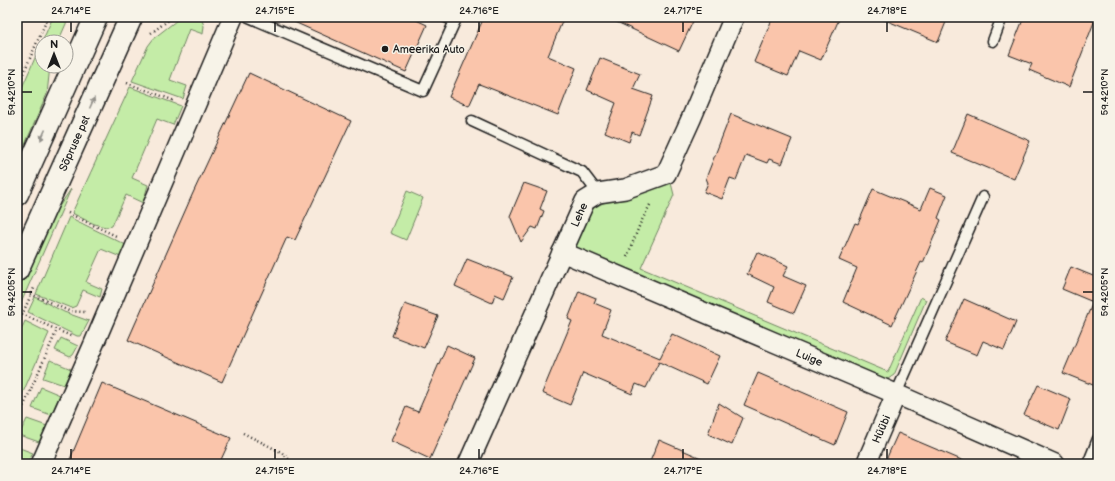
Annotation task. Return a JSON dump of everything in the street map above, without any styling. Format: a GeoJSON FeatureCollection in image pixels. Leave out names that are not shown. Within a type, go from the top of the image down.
{"type":"FeatureCollection","features":[{"type":"Feature","properties":{"kind":"main road"},"geometry":{"type":"LineString","coordinates":[[17,194],[96,17]]}},
{"type":"Feature","properties":{"kind":"main road","name":"Sõpruse pst"},"geometry":{"type":"LineString","coordinates":[[17,270],[131,17]]}},
{"type":"Feature","properties":{"kind":"street"},"geometry":{"type":"LineString","coordinates":[[41,464],[234,17]]}},
{"type":"Feature","properties":{"kind":"street"},"geometry":{"type":"LineString","coordinates":[[666,174],[734,17]]}},
{"type":"Feature","properties":{"kind":"street","name":"Lehe"},"geometry":{"type":"LineString","coordinates":[[468,464],[585,201],[598,193],[625,189],[666,174]]}},
{"type":"Feature","properties":{"kind":"street","name":"Luige"},"geometry":{"type":"LineString","coordinates":[[562,252],[896,394],[1055,464]]}},
{"type":"Feature","properties":{"kind":"street","name":"Hüübi"},"geometry":{"type":"LineString","coordinates":[[866,464],[896,394]]}},
{"type":"Feature","properties":{"kind":"lane"},"geometry":{"type":"LineString","coordinates":[[249,17],[423,91],[455,21],[446,17]]}},
{"type":"Feature","properties":{"kind":"lane"},"geometry":{"type":"LineString","coordinates":[[993,41],[1002,17]]}},
{"type":"Feature","properties":{"kind":"lane"},"geometry":{"type":"LineString","coordinates":[[472,121],[582,172],[598,193]]}},
{"type":"Feature","properties":{"kind":"lane"},"geometry":{"type":"LineString","coordinates":[[896,394],[983,197]]}},
{"type":"Feature","properties":{"kind":"lane"},"geometry":{"type":"LineString","coordinates":[[1088,464],[1098,439]]}},
{"type":"Feature","properties":{"kind":"path"},"geometry":{"type":"LineString","coordinates":[[17,88],[48,17]]}},
{"type":"Feature","properties":{"kind":"path"},"geometry":{"type":"LineString","coordinates":[[127,83],[194,108]]}},
{"type":"Feature","properties":{"kind":"path"},"geometry":{"type":"LineString","coordinates":[[619,276],[640,224],[666,174]]}},
{"type":"Feature","properties":{"kind":"path"},"geometry":{"type":"LineString","coordinates":[[68,213],[136,245]]}},
{"type":"Feature","properties":{"kind":"path"},"geometry":{"type":"LineString","coordinates":[[31,294],[69,311],[106,314]]}},
{"type":"Feature","properties":{"kind":"path"},"geometry":{"type":"LineString","coordinates":[[22,314],[93,346]]}},
{"type":"Feature","properties":{"kind":"path"},"geometry":{"type":"LineString","coordinates":[[17,421],[57,330]]}},
{"type":"Feature","properties":{"kind":"path"},"geometry":{"type":"LineString","coordinates":[[243,433],[281,452],[294,464]]}},
{"type":"Feature","properties":{"kind":"green space"},"geometry":{"type":"Polygon","coordinates":[[[53,17],[69,17],[62,34],[46,34],[53,17]]]}},
{"type":"Feature","properties":{"kind":"green space"},"geometry":{"type":"Polygon","coordinates":[[[181,17],[201,17],[204,26],[203,34],[189,29],[170,80],[187,86],[183,99],[132,81],[148,46],[154,38],[181,17]]]}},
{"type":"Feature","properties":{"kind":"green space"},"geometry":{"type":"Polygon","coordinates":[[[34,60],[34,74],[49,74],[47,94],[17,163],[17,99],[34,60]]]}},
{"type":"Feature","properties":{"kind":"green space"},"geometry":{"type":"Polygon","coordinates":[[[130,87],[181,106],[173,125],[157,119],[132,178],[148,185],[143,203],[126,195],[112,226],[108,227],[92,223],[72,213],[130,87]]]}},
{"type":"Feature","properties":{"kind":"green space"},"geometry":{"type":"Polygon","coordinates":[[[670,179],[674,195],[641,268],[888,372],[921,297],[926,300],[894,375],[888,379],[878,379],[578,249],[574,241],[586,215],[592,209],[603,203],[638,194],[670,179]]]}},
{"type":"Feature","properties":{"kind":"green space"},"geometry":{"type":"Polygon","coordinates":[[[71,189],[17,312],[17,291],[47,224],[71,189]]]}},
{"type":"Feature","properties":{"kind":"green space"},"geometry":{"type":"Polygon","coordinates":[[[407,191],[423,198],[406,240],[390,233],[407,191]]]}},
{"type":"Feature","properties":{"kind":"green space"},"geometry":{"type":"Polygon","coordinates":[[[69,217],[128,246],[123,258],[101,249],[86,282],[102,289],[100,297],[83,290],[76,306],[71,308],[36,294],[69,217]]]}},
{"type":"Feature","properties":{"kind":"green space"},"geometry":{"type":"Polygon","coordinates":[[[35,297],[64,312],[89,321],[81,336],[77,336],[28,312],[35,297]]]}},
{"type":"Feature","properties":{"kind":"green space"},"geometry":{"type":"Polygon","coordinates":[[[25,321],[49,333],[17,406],[17,339],[25,321]]]}},
{"type":"Feature","properties":{"kind":"green space"},"geometry":{"type":"Polygon","coordinates":[[[61,338],[78,346],[73,355],[70,357],[55,350],[61,338]]]}},
{"type":"Feature","properties":{"kind":"green space"},"geometry":{"type":"Polygon","coordinates":[[[50,360],[71,369],[64,385],[43,378],[50,360]]]}},
{"type":"Feature","properties":{"kind":"green space"},"geometry":{"type":"Polygon","coordinates":[[[41,387],[60,395],[51,415],[32,408],[41,387]]]}},
{"type":"Feature","properties":{"kind":"green space"},"geometry":{"type":"Polygon","coordinates":[[[27,419],[47,426],[39,442],[19,435],[27,419]]]}},
{"type":"Feature","properties":{"kind":"green space"},"geometry":{"type":"Polygon","coordinates":[[[17,447],[33,453],[27,464],[17,464],[17,447]]]}},
{"type":"Feature","properties":{"kind":"building","name":"Ameerika Auto"},"geometry":{"type":"Polygon","coordinates":[[[283,17],[410,17],[427,25],[406,72],[283,17]]]}},
{"type":"Feature","properties":{"kind":"building"},"geometry":{"type":"Polygon","coordinates":[[[484,17],[564,17],[548,56],[576,68],[558,115],[479,84],[469,106],[449,97],[484,17]]]}},
{"type":"Feature","properties":{"kind":"building"},"geometry":{"type":"Polygon","coordinates":[[[606,17],[695,17],[679,51],[606,17]]]}},
{"type":"Feature","properties":{"kind":"building"},"geometry":{"type":"Polygon","coordinates":[[[773,17],[840,17],[821,60],[799,51],[788,76],[754,62],[773,17]]]}},
{"type":"Feature","properties":{"kind":"building"},"geometry":{"type":"Polygon","coordinates":[[[878,17],[948,17],[938,42],[878,17]]]}},
{"type":"Feature","properties":{"kind":"building"},"geometry":{"type":"Polygon","coordinates":[[[1024,17],[1096,17],[1069,87],[1029,70],[1032,64],[1009,55],[1024,17]]]}},
{"type":"Feature","properties":{"kind":"building"},"geometry":{"type":"Polygon","coordinates":[[[600,58],[640,74],[633,89],[653,96],[639,135],[632,132],[629,142],[605,132],[616,103],[587,90],[600,58]]]}},
{"type":"Feature","properties":{"kind":"building"},"geometry":{"type":"Polygon","coordinates":[[[249,73],[351,121],[295,240],[287,237],[222,382],[128,340],[193,193],[249,73]]]}},
{"type":"Feature","properties":{"kind":"building"},"geometry":{"type":"Polygon","coordinates":[[[731,114],[792,139],[782,164],[769,159],[767,163],[746,155],[736,180],[730,178],[722,199],[704,192],[708,183],[706,178],[731,114]]]}},
{"type":"Feature","properties":{"kind":"building"},"geometry":{"type":"Polygon","coordinates":[[[968,114],[1030,141],[1014,179],[952,153],[968,114]]]}},
{"type":"Feature","properties":{"kind":"building"},"geometry":{"type":"Polygon","coordinates":[[[524,183],[547,191],[540,209],[544,211],[537,229],[532,227],[521,242],[510,216],[524,183]]]}},
{"type":"Feature","properties":{"kind":"building"},"geometry":{"type":"Polygon","coordinates":[[[930,188],[947,195],[938,218],[941,220],[923,263],[921,262],[892,325],[843,302],[857,268],[839,260],[855,223],[858,224],[873,189],[921,209],[930,188]]]}},
{"type":"Feature","properties":{"kind":"building"},"geometry":{"type":"Polygon","coordinates":[[[757,252],[788,266],[783,276],[806,286],[794,313],[768,302],[774,287],[747,274],[757,252]]]}},
{"type":"Feature","properties":{"kind":"building"},"geometry":{"type":"Polygon","coordinates":[[[467,259],[513,277],[504,298],[495,294],[492,303],[455,286],[467,259]]]}},
{"type":"Feature","properties":{"kind":"building"},"geometry":{"type":"Polygon","coordinates":[[[1071,267],[1098,278],[1098,387],[1063,373],[1093,302],[1062,289],[1071,267]]]}},
{"type":"Feature","properties":{"kind":"building"},"geometry":{"type":"Polygon","coordinates":[[[579,291],[596,298],[594,303],[611,310],[602,334],[660,358],[672,334],[720,356],[707,384],[659,362],[646,388],[636,384],[632,394],[583,373],[570,405],[542,393],[572,321],[568,319],[579,291]]]}},
{"type":"Feature","properties":{"kind":"building"},"geometry":{"type":"Polygon","coordinates":[[[964,299],[1016,322],[1004,350],[983,341],[977,355],[945,342],[964,299]]]}},
{"type":"Feature","properties":{"kind":"building"},"geometry":{"type":"Polygon","coordinates":[[[405,304],[438,316],[424,348],[392,336],[405,304]]]}},
{"type":"Feature","properties":{"kind":"building"},"geometry":{"type":"Polygon","coordinates":[[[447,345],[475,358],[430,459],[391,441],[406,407],[418,412],[447,345]]]}},
{"type":"Feature","properties":{"kind":"building"},"geometry":{"type":"Polygon","coordinates":[[[758,373],[848,412],[835,445],[744,405],[758,373]]]}},
{"type":"Feature","properties":{"kind":"building"},"geometry":{"type":"Polygon","coordinates":[[[102,383],[231,438],[219,464],[68,464],[102,383]]]}},
{"type":"Feature","properties":{"kind":"building"},"geometry":{"type":"Polygon","coordinates":[[[1038,385],[1071,399],[1059,430],[1024,415],[1038,385]]]}},
{"type":"Feature","properties":{"kind":"building"},"geometry":{"type":"Polygon","coordinates":[[[719,403],[743,418],[732,445],[708,434],[719,403]]]}},
{"type":"Feature","properties":{"kind":"building"},"geometry":{"type":"Polygon","coordinates":[[[898,433],[971,464],[884,464],[898,433]]]}},
{"type":"Feature","properties":{"kind":"building"},"geometry":{"type":"Polygon","coordinates":[[[659,440],[715,464],[649,464],[659,440]]]}},
{"type":"Feature","properties":{"kind":"place","name":"Ameerika Auto"},"geometry":{"type":"Point","coordinates":[385,49]}}]}
